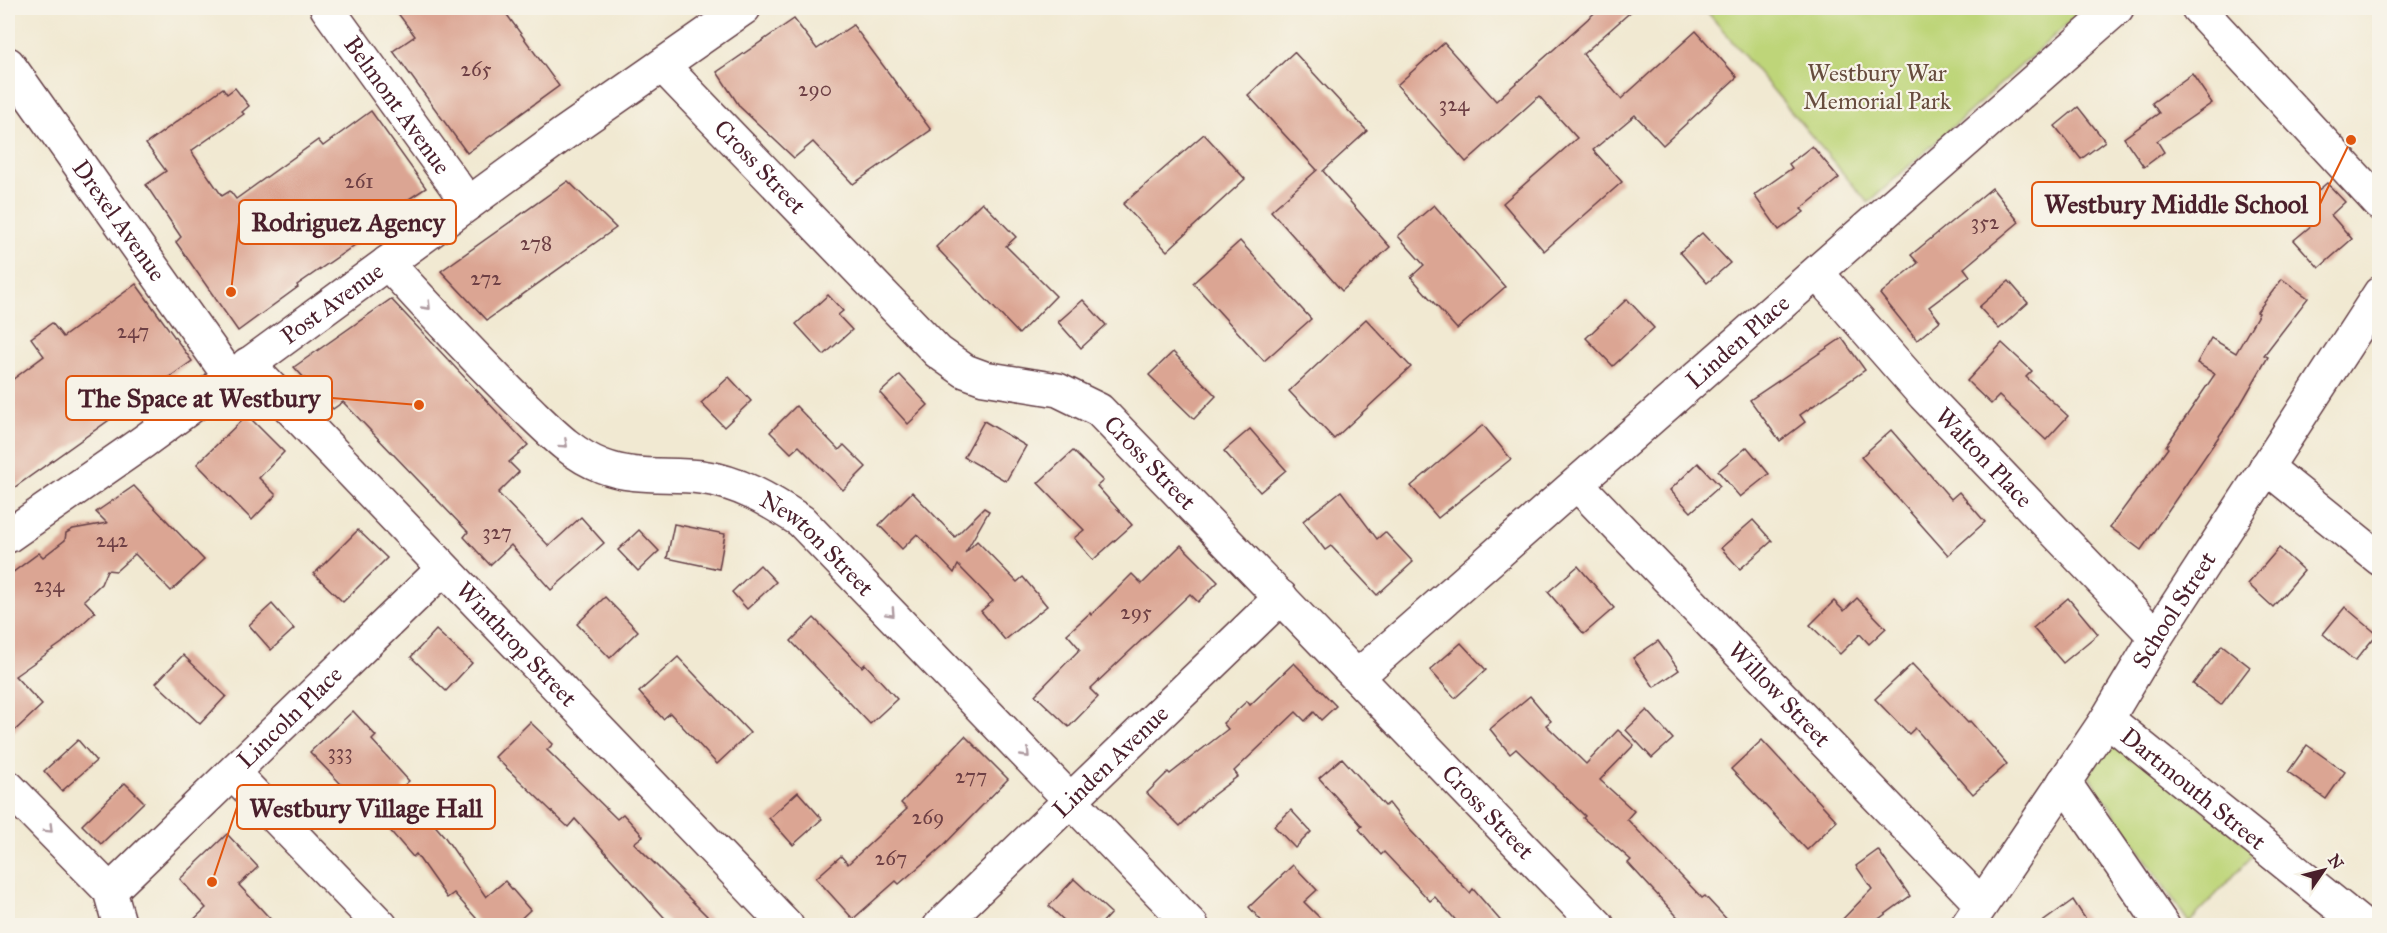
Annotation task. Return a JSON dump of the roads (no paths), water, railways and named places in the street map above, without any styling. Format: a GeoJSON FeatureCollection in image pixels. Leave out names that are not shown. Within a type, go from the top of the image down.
{"type":"FeatureCollection","features":[{"type":"Feature","properties":{"kind":"street","name":"Belmont Avenue"},"geometry":{"type":"LineString","coordinates":[[327,8],[468,203]]}},
{"type":"Feature","properties":{"kind":"street","name":"Post Avenue"},"geometry":{"type":"LineString","coordinates":[[8,536],[143,442],[468,203],[744,8]]}},
{"type":"Feature","properties":{"kind":"street","name":"Linden Place"},"geometry":{"type":"LineString","coordinates":[[1358,676],[2117,8]]}},
{"type":"Feature","properties":{"kind":"street"},"geometry":{"type":"LineString","coordinates":[[2198,8],[2379,204]]}},
{"type":"Feature","properties":{"kind":"street","name":"Drexel Avenue"},"geometry":{"type":"LineString","coordinates":[[8,64],[239,371]]}},
{"type":"Feature","properties":{"kind":"street","name":"Cross Street"},"geometry":{"type":"LineString","coordinates":[[663,66],[938,352],[965,371],[984,378],[1058,390],[1099,410],[1598,926]]}},
{"type":"Feature","properties":{"kind":"street","name":"Newton Street"},"geometry":{"type":"LineString","coordinates":[[387,263],[508,391],[570,450],[601,466],[630,475],[700,477],[727,482],[764,496],[801,520],[1192,926]]}},
{"type":"Feature","properties":{"kind":"street","name":"Walton Place"},"geometry":{"type":"LineString","coordinates":[[1817,273],[1924,395],[2156,637]]}},
{"type":"Feature","properties":{"kind":"street","name":"School Street"},"geometry":{"type":"LineString","coordinates":[[1974,915],[2106,719],[2156,637],[2379,293]]}},
{"type":"Feature","properties":{"kind":"street","name":"Winthrop Street"},"geometry":{"type":"LineString","coordinates":[[239,371],[443,569],[787,926]]}},
{"type":"Feature","properties":{"kind":"street"},"geometry":{"type":"LineString","coordinates":[[2266,467],[2379,559]]}},
{"type":"Feature","properties":{"kind":"street","name":"Willow Street"},"geometry":{"type":"LineString","coordinates":[[1578,484],[1974,915]]}},
{"type":"Feature","properties":{"kind":"street","name":"Lincoln Place"},"geometry":{"type":"LineString","coordinates":[[110,891],[443,569]]}},
{"type":"Feature","properties":{"kind":"street","name":"Linden Avenue"},"geometry":{"type":"LineString","coordinates":[[940,926],[1281,597]]}},
{"type":"Feature","properties":{"kind":"street","name":"Dartmouth Street"},"geometry":{"type":"LineString","coordinates":[[2106,719],[2363,926]]}},
{"type":"Feature","properties":{"kind":"street"},"geometry":{"type":"LineString","coordinates":[[233,773],[381,926]]}},
{"type":"Feature","properties":{"kind":"street"},"geometry":{"type":"LineString","coordinates":[[2064,782],[2163,926]]}},
{"type":"Feature","properties":{"kind":"street"},"geometry":{"type":"LineString","coordinates":[[8,787],[110,891],[120,926]]}},
{"type":"Feature","properties":{"kind":"place","name":"Westbury Middle School"},"geometry":{"type":"Point","coordinates":[2351,140]}},
{"type":"Feature","properties":{"kind":"place","name":"Rodriguez Agency"},"geometry":{"type":"Point","coordinates":[231,292]}},
{"type":"Feature","properties":{"kind":"place","name":"The Space at Westbury"},"geometry":{"type":"Point","coordinates":[419,405]}},
{"type":"Feature","properties":{"kind":"place","name":"Westbury Village Hall"},"geometry":{"type":"Point","coordinates":[212,882]}},
{"type":"Feature","properties":{"kind":"park label","name":"Westbury War Memorial Park"},"geometry":{"type":"Point","coordinates":[1877,87]}}]}
